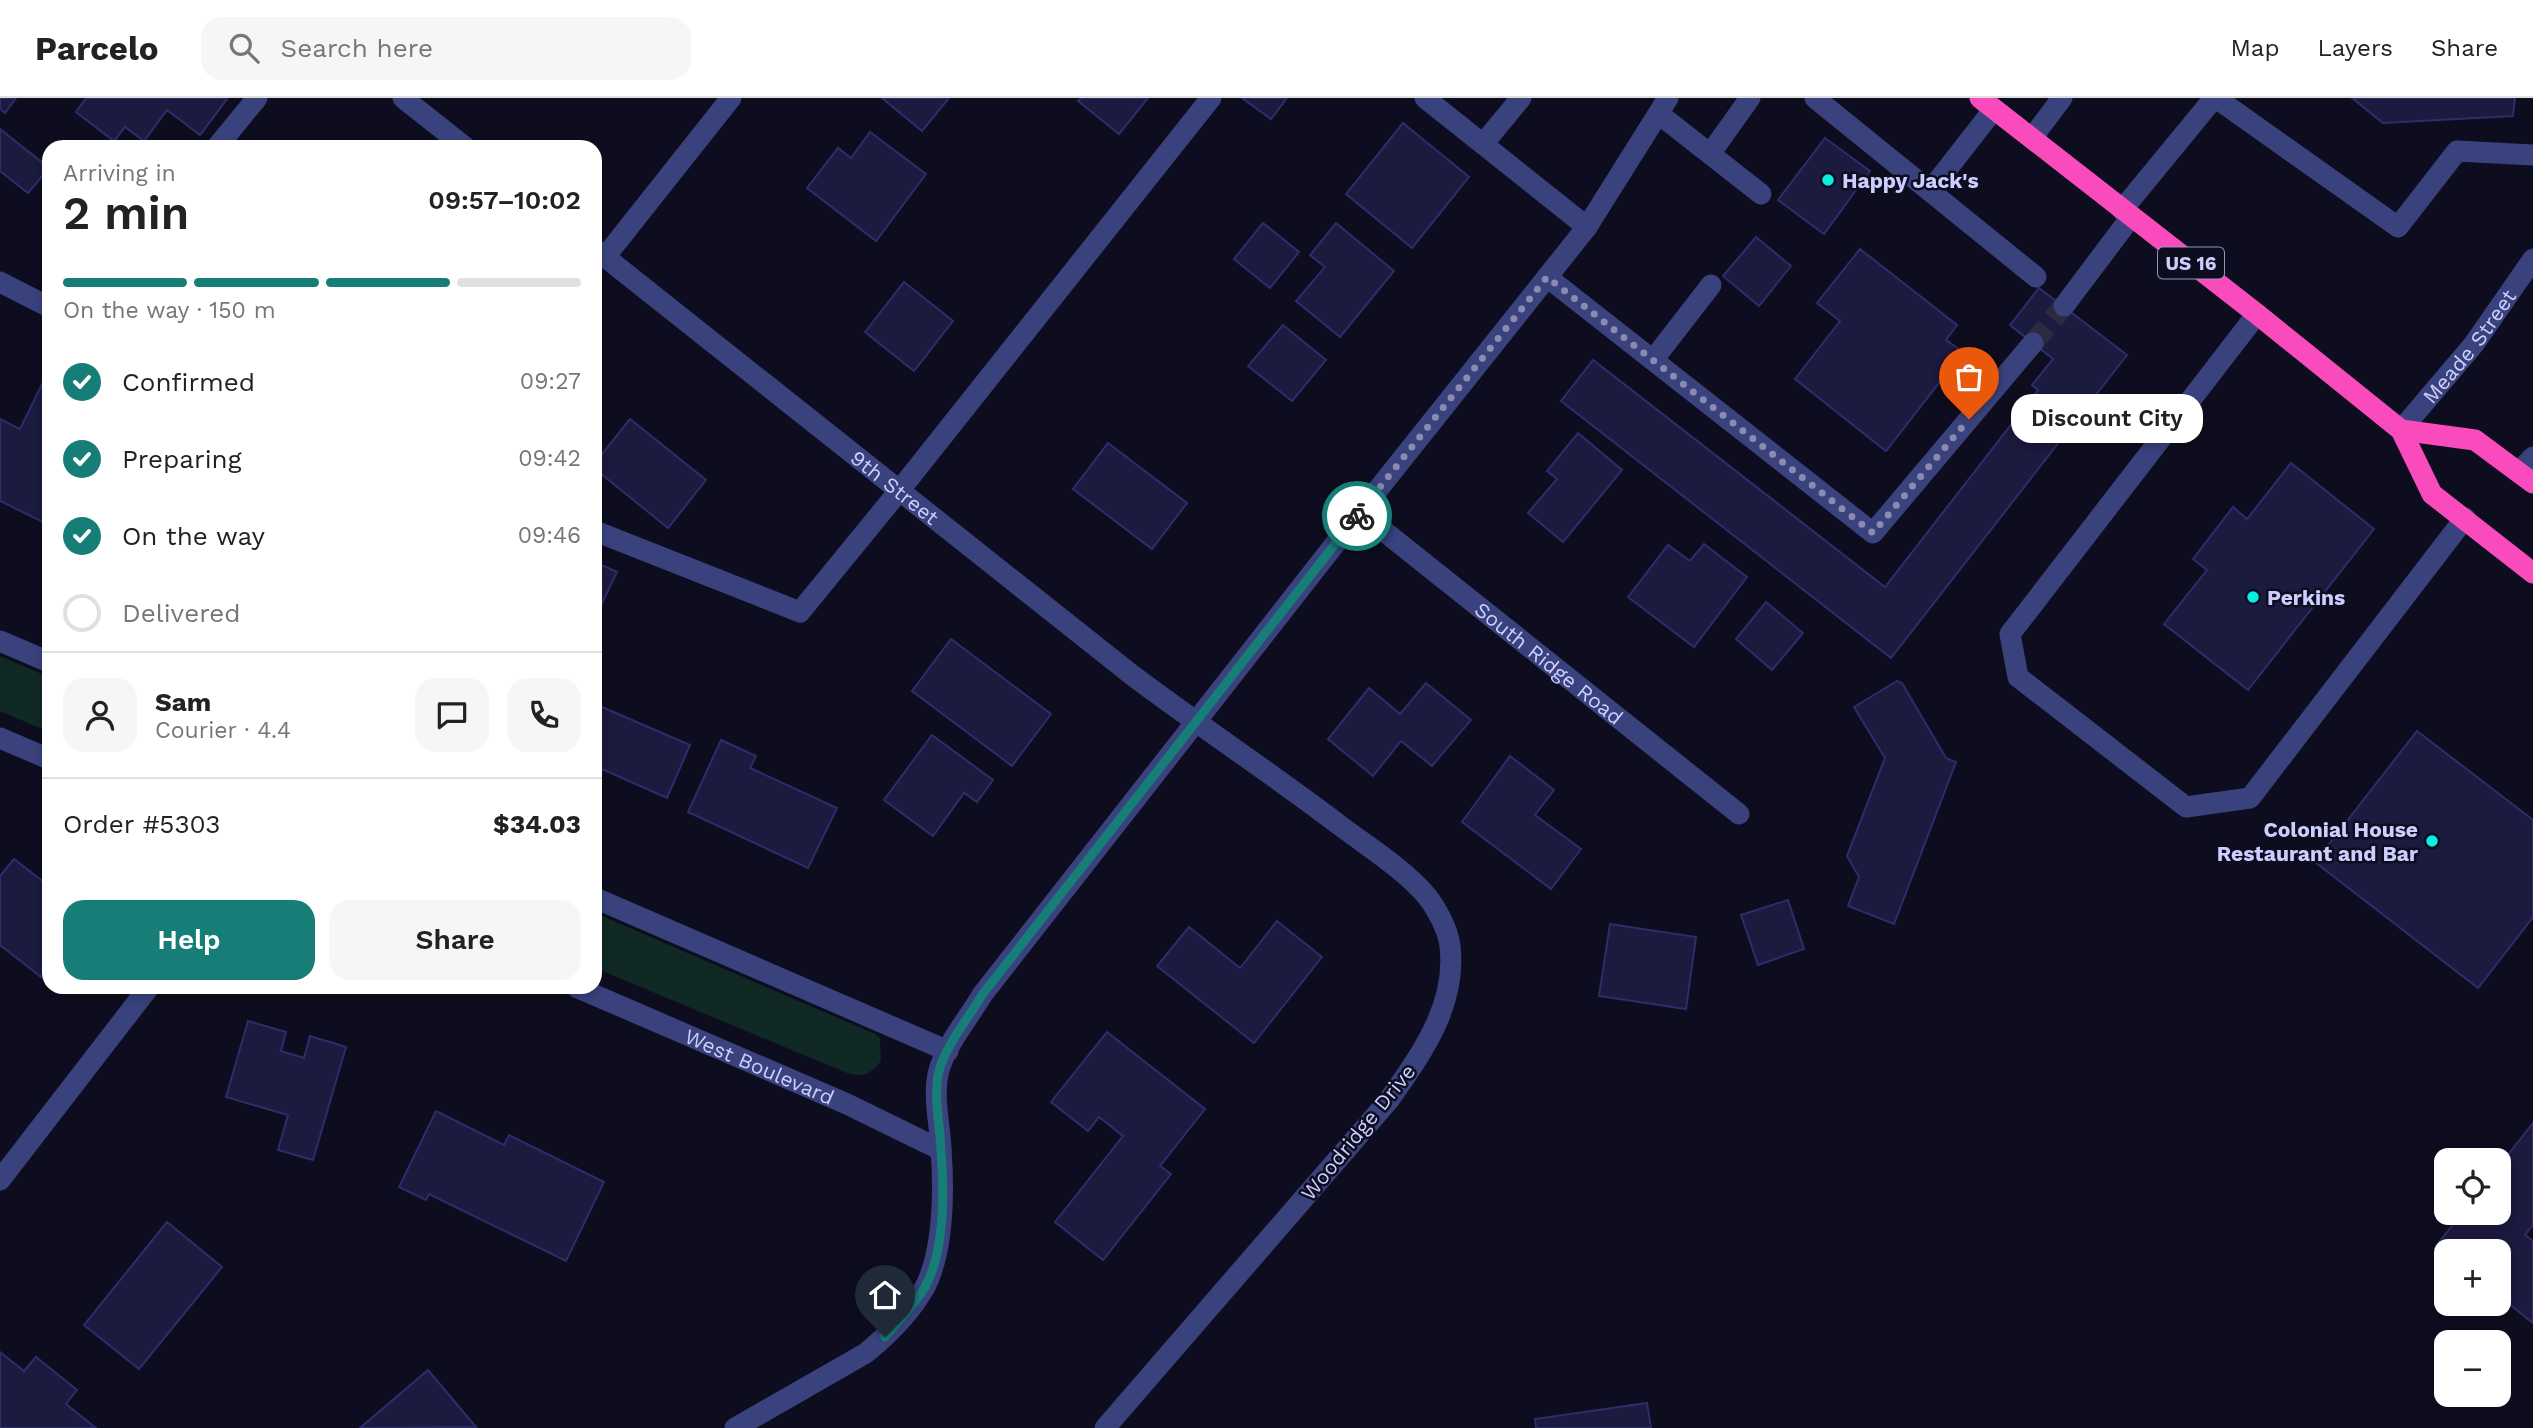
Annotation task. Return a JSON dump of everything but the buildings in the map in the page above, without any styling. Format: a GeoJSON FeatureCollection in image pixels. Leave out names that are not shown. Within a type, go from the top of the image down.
{"type":"FeatureCollection","features":[{"type":"Feature","properties":{"kind":"highway","name":"US 16"},"geometry":{"type":"LineString","coordinates":[[1987,104],[2401,430],[2432,494],[2533,573]]}},
{"type":"Feature","properties":{"kind":"highway"},"geometry":{"type":"LineString","coordinates":[[2401,430],[2475,440],[2528,471]]}},
{"type":"Feature","properties":{"kind":"street"},"geometry":{"type":"LineString","coordinates":[[222,140],[257,98]]}},
{"type":"Feature","properties":{"kind":"street"},"geometry":{"type":"LineString","coordinates":[[403,98],[456,140]]}},
{"type":"Feature","properties":{"kind":"street"},"geometry":{"type":"LineString","coordinates":[[602,251],[731,98]]}},
{"type":"Feature","properties":{"kind":"street"},"geometry":{"type":"LineString","coordinates":[[602,534],[800,612],[1211,98]]}},
{"type":"Feature","properties":{"kind":"street"},"geometry":{"type":"LineString","coordinates":[[1425,98],[1587,227]]}},
{"type":"Feature","properties":{"kind":"street"},"geometry":{"type":"LineString","coordinates":[[1483,144],[1521,98]]}},
{"type":"Feature","properties":{"kind":"street"},"geometry":{"type":"LineString","coordinates":[[1710,154],[1751,98]]}},
{"type":"Feature","properties":{"kind":"street"},"geometry":{"type":"LineString","coordinates":[[1815,98],[2036,277]]}},
{"type":"Feature","properties":{"kind":"street"},"geometry":{"type":"LineString","coordinates":[[2032,138],[2062,98]]}},
{"type":"Feature","properties":{"kind":"street"},"geometry":{"type":"LineString","coordinates":[[2064,306],[2126,213],[2215,98],[2398,227],[2457,151],[2533,155]]}},
{"type":"Feature","properties":{"kind":"street"},"geometry":{"type":"LineString","coordinates":[[1930,191],[1987,104]]}},
{"type":"Feature","properties":{"kind":"street"},"geometry":{"type":"LineString","coordinates":[[735,1428],[866,1353],[885,1337],[910,1308],[926,1285],[934,1262],[941,1223],[942,1150],[937,1107],[939,1074],[948,1051],[982,995],[1587,227],[1664,106],[1710,154],[1761,194]]}},
{"type":"Feature","properties":{"kind":"street","name":"9th Street"},"geometry":{"type":"LineString","coordinates":[[602,255],[1132,676],[1196,723]]}},
{"type":"Feature","properties":{"kind":"street","name":"Meade Street"},"geometry":{"type":"LineString","coordinates":[[2401,430],[2473,344],[2533,260]]}},
{"type":"Feature","properties":{"kind":"street"},"geometry":{"type":"LineString","coordinates":[[1547,277],[1873,533],[2032,343]]}},
{"type":"Feature","properties":{"kind":"street"},"geometry":{"type":"LineString","coordinates":[[0,282],[42,303]]}},
{"type":"Feature","properties":{"kind":"street"},"geometry":{"type":"LineString","coordinates":[[1653,360],[1711,285]]}},
{"type":"Feature","properties":{"kind":"street"},"geometry":{"type":"LineString","coordinates":[[2257,314],[2010,634],[2018,677],[2186,807],[2250,797],[2465,518]]}},
{"type":"Feature","properties":{"kind":"street","name":"South Ridge Road"},"geometry":{"type":"LineString","coordinates":[[1360,512],[1739,814]]}},
{"type":"Feature","properties":{"kind":"street"},"geometry":{"type":"LineString","coordinates":[[0,641],[42,659]]}},
{"type":"Feature","properties":{"kind":"street","name":"Woodridge Drive"},"geometry":{"type":"LineString","coordinates":[[1105,1428],[1389,1100],[1417,1059],[1447,999],[1450,944],[1442,922],[1425,895],[1397,869],[1284,782],[1196,723]]}},
{"type":"Feature","properties":{"kind":"street"},"geometry":{"type":"LineString","coordinates":[[0,738],[42,756]]}},
{"type":"Feature","properties":{"kind":"street"},"geometry":{"type":"LineString","coordinates":[[602,901],[948,1051]]}},
{"type":"Feature","properties":{"kind":"street"},"geometry":{"type":"LineString","coordinates":[[0,1180],[144,994]]}},
{"type":"Feature","properties":{"kind":"street","name":"West Boulevard"},"geometry":{"type":"LineString","coordinates":[[592,994],[847,1104],[942,1150]]}},
{"type":"Feature","properties":{"kind":"green space"},"geometry":{"type":"Polygon","coordinates":[[[0,656],[42,674],[42,729],[0,711],[0,656]]]}},
{"type":"Feature","properties":{"kind":"green space"},"geometry":{"type":"Polygon","coordinates":[[[602,916],[880,1038],[881,1061],[874,1069],[866,1074],[847,1073],[602,971],[602,916]]]}},
{"type":"Feature","properties":{"kind":"tunnel"},"geometry":{"type":"LineString","coordinates":[[2033,343],[2064,306]]}},
{"type":"Feature","properties":{"kind":"way so far"},"geometry":{"type":"LineString","coordinates":[[1357,516],[1547,277],[1873,533],[1969,419]]}},
{"type":"Feature","properties":{"kind":"place","name":"Happy Jack's"},"geometry":{"type":"Point","coordinates":[1828,180]}},
{"type":"Feature","properties":{"kind":"place","name":"Discount City"},"geometry":{"type":"Point","coordinates":[1969,419]}},
{"type":"Feature","properties":{"kind":"place","name":"Perkins"},"geometry":{"type":"Point","coordinates":[2253,597]}},
{"type":"Feature","properties":{"kind":"place","name":"Colonial House Restaurant and Bar"},"geometry":{"type":"Point","coordinates":[2432,841]}},
{"type":"Feature","properties":{"kind":"route"},"geometry":{"type":"LineString","coordinates":[[885,1337],[926,1285],[934,1262],[941,1223],[942,1150],[937,1107],[939,1074],[948,1051],[982,995],[1357,516]]}}]}
